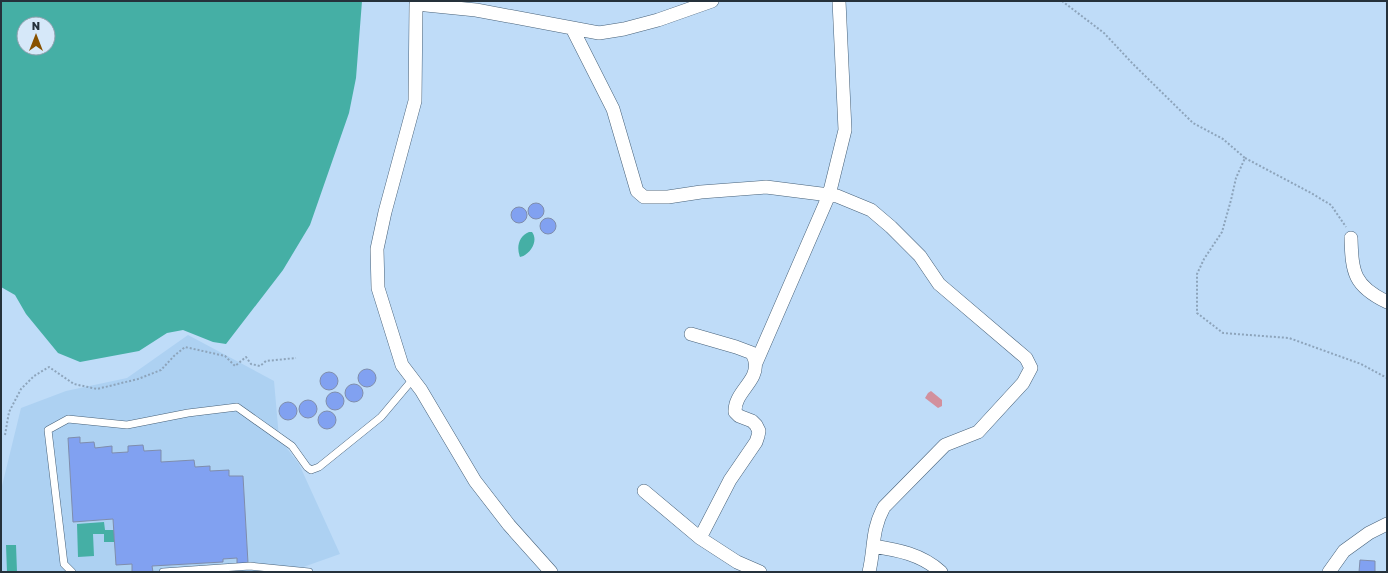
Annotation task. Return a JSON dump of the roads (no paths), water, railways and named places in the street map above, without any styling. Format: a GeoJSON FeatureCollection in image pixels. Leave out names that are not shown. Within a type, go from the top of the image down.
{"type":"FeatureCollection","features":[{"type":"Feature","properties":{"kind":"street"},"geometry":{"type":"LineString","coordinates":[[551,572],[509,525],[476,481],[421,390],[402,365],[378,288],[377,249],[385,212],[415,101],[416,4],[476,10],[599,33],[624,29],[658,20],[712,1]]}},
{"type":"Feature","properties":{"kind":"street"},"geometry":{"type":"LineString","coordinates":[[700,538],[730,480],[756,442],[759,431],[756,424],[739,416],[735,412],[738,396],[754,374],[756,363],[829,195],[845,130],[839,1]]}},
{"type":"Feature","properties":{"kind":"street"},"geometry":{"type":"LineString","coordinates":[[572,28],[613,109],[637,190],[644,197],[668,197],[701,192],[766,187],[837,196],[871,210],[891,227],[920,256],[939,284],[1026,358],[1031,368],[1023,383],[978,432],[945,445],[884,507],[877,519],[874,532],[872,561],[869,572]]}},
{"type":"Feature","properties":{"kind":"street"},"geometry":{"type":"LineString","coordinates":[[1351,238],[1352,262],[1356,278],[1362,287],[1387,302]]}},
{"type":"Feature","properties":{"kind":"street"},"geometry":{"type":"LineString","coordinates":[[691,334],[752,353],[756,363]]}},
{"type":"Feature","properties":{"kind":"street"},"geometry":{"type":"LineString","coordinates":[[644,491],[735,567],[760,572]]}},
{"type":"Feature","properties":{"kind":"street"},"geometry":{"type":"LineString","coordinates":[[1329,572],[1344,552],[1370,532],[1387,524]]}},
{"type":"Feature","properties":{"kind":"street"},"geometry":{"type":"LineString","coordinates":[[873,546],[904,552],[933,565],[941,572]]}},
{"type":"Feature","properties":{"kind":"lane"},"geometry":{"type":"LineString","coordinates":[[72,572],[64,564],[48,430],[68,419],[127,425],[188,413],[237,407],[292,446],[307,467],[311,470],[319,466],[381,417],[413,379]]}},
{"type":"Feature","properties":{"kind":"lane"},"geometry":{"type":"LineString","coordinates":[[163,572],[250,566],[309,572]]}}]}
